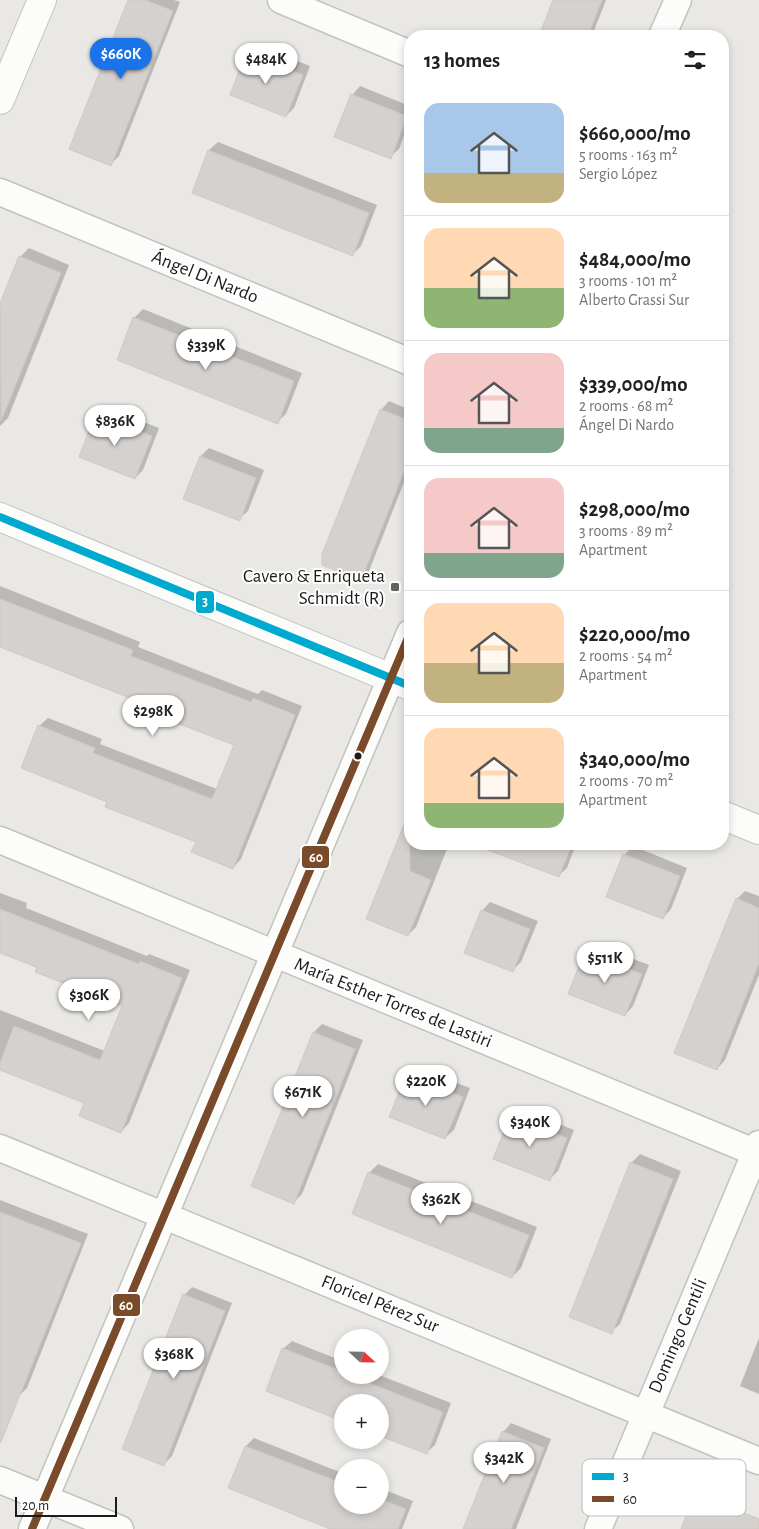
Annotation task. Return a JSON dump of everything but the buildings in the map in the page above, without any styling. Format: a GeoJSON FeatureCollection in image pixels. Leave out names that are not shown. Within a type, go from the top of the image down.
{"type":"FeatureCollection","features":[{"type":"Feature","properties":{"kind":"street"},"geometry":{"type":"LineString","coordinates":[[0,100],[42,0]]}},
{"type":"Feature","properties":{"kind":"street"},"geometry":{"type":"LineString","coordinates":[[281,0],[404,51]]}},
{"type":"Feature","properties":{"kind":"street"},"geometry":{"type":"LineString","coordinates":[[665,30],[678,0]]}},
{"type":"Feature","properties":{"kind":"street","name":"Ángel Di Nardo"},"geometry":{"type":"LineString","coordinates":[[0,192],[404,360]]}},
{"type":"Feature","properties":{"kind":"street"},"geometry":{"type":"LineString","coordinates":[[0,517],[401,682]]}},
{"type":"Feature","properties":{"kind":"street"},"geometry":{"type":"LineString","coordinates":[[32,1529],[274,954],[401,682],[404,666]]}},
{"type":"Feature","properties":{"kind":"street"},"geometry":{"type":"LineString","coordinates":[[729,818],[759,830]]}},
{"type":"Feature","properties":{"kind":"street","name":"María Esther Torres de Lastiri"},"geometry":{"type":"LineString","coordinates":[[0,840],[274,954],[758,1150]]}},
{"type":"Feature","properties":{"kind":"street","name":"Floricel Pérez Sur"},"geometry":{"type":"LineString","coordinates":[[0,1148],[759,1460]]}},
{"type":"Feature","properties":{"kind":"street","name":"Domingo Gentili"},"geometry":{"type":"LineString","coordinates":[[627,1459],[758,1150]]}},
{"type":"Feature","properties":{"kind":"street"},"geometry":{"type":"LineString","coordinates":[[0,1480],[120,1529]]}},
{"type":"Feature","properties":{"kind":"street","name":"Domingo Gentili"},"geometry":{"type":"LineString","coordinates":[[598,1529],[603,1516]]}},
{"type":"Feature","properties":{"kind":"transit line","name":"3"},"geometry":{"type":"LineString","coordinates":[[0,517],[404,684]]}},
{"type":"Feature","properties":{"kind":"transit line","name":"60"},"geometry":{"type":"LineString","coordinates":[[32,1529],[404,647]]}},
{"type":"Feature","properties":{"kind":"place","name":"Cavero & Enriqueta Schmidt (R)"},"geometry":{"type":"Point","coordinates":[395,587]}}]}
